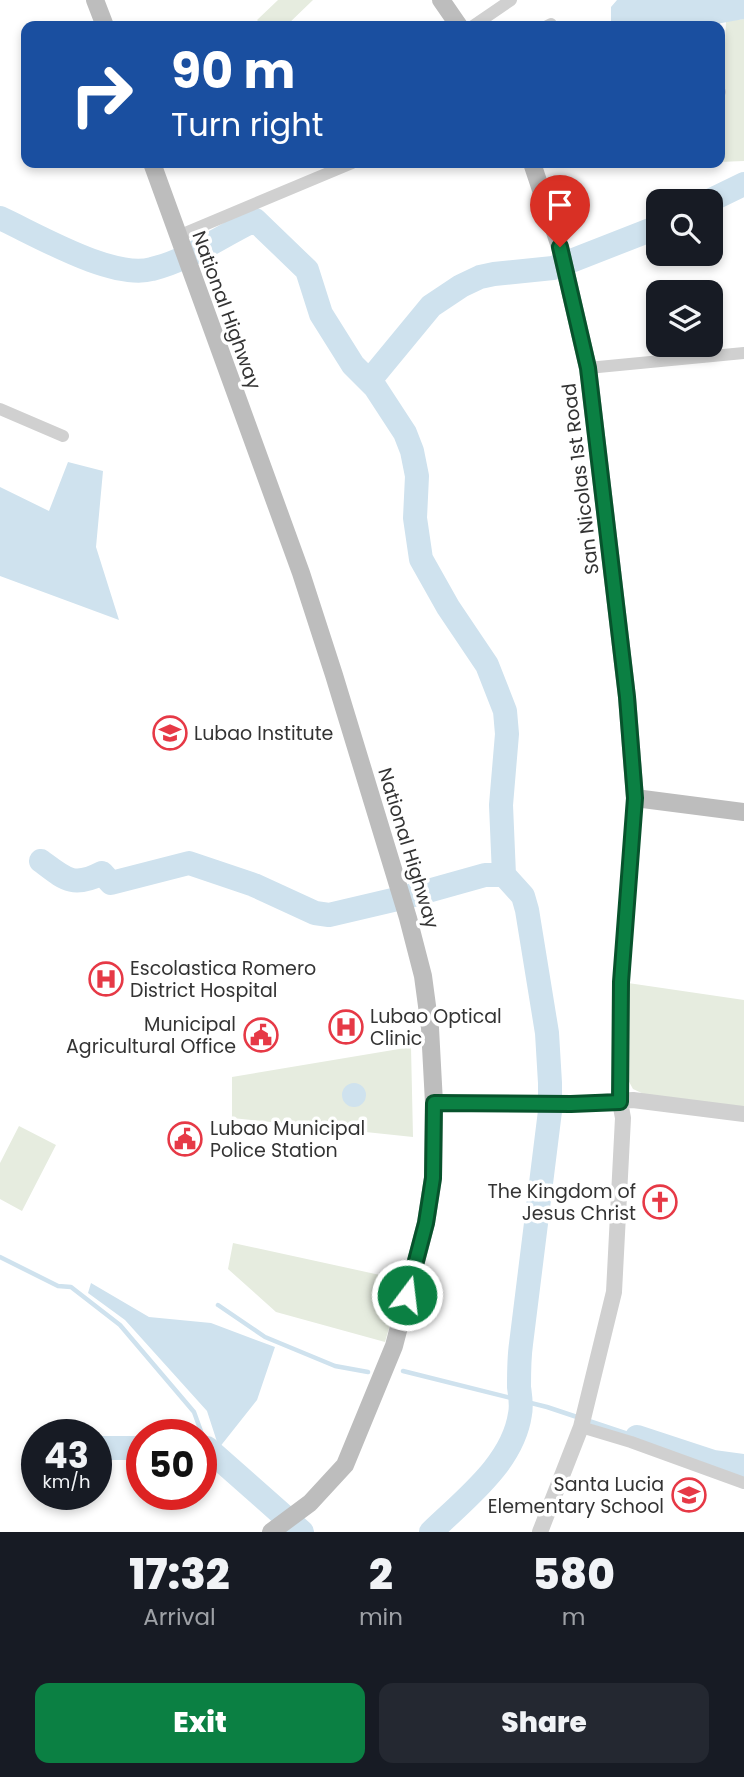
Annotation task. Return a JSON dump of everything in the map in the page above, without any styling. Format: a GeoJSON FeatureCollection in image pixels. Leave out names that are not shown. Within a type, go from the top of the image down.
{"type":"FeatureCollection","features":[{"type":"Feature","properties":{"kind":"main road"},"geometry":{"type":"LineString","coordinates":[[95,0],[103,21]]}},
{"type":"Feature","properties":{"kind":"main road"},"geometry":{"type":"LineString","coordinates":[[441,0],[456,21]]}},
{"type":"Feature","properties":{"kind":"main road","name":"National Highway"},"geometry":{"type":"LineString","coordinates":[[154,168],[302,573],[408,918],[424,976],[430,1028],[434,1103],[433,1178],[426,1223],[394,1346],[345,1465],[310,1503],[272,1531]]}},
{"type":"Feature","properties":{"kind":"main road","name":"San Nicolas 1st Road"},"geometry":{"type":"LineString","coordinates":[[534,168],[569,280],[588,368],[627,697],[635,798]]}},
{"type":"Feature","properties":{"kind":"main road"},"geometry":{"type":"LineString","coordinates":[[635,798],[744,812]]}},
{"type":"Feature","properties":{"kind":"street"},"geometry":{"type":"LineString","coordinates":[[480,21],[511,0]]}},
{"type":"Feature","properties":{"kind":"street"},"geometry":{"type":"LineString","coordinates":[[179,238],[340,168]]}},
{"type":"Feature","properties":{"kind":"street"},"geometry":{"type":"LineString","coordinates":[[588,368],[744,353]]}},
{"type":"Feature","properties":{"kind":"street"},"geometry":{"type":"LineString","coordinates":[[0,409],[63,436]]}},
{"type":"Feature","properties":{"kind":"street"},"geometry":{"type":"LineString","coordinates":[[540,1532],[583,1420],[614,1292],[622,1118],[621,982],[635,798]]}},
{"type":"Feature","properties":{"kind":"street"},"geometry":{"type":"LineString","coordinates":[[434,1103],[655,1102],[744,1114]]}},
{"type":"Feature","properties":{"kind":"street"},"geometry":{"type":"LineString","coordinates":[[583,1420],[744,1483]]}},
{"type":"Feature","properties":{"kind":"shaded area"},"geometry":{"type":"Polygon","coordinates":[[[278,0],[313,0],[291,21],[257,20],[278,0]]]}},
{"type":"Feature","properties":{"kind":"shaded area"},"geometry":{"type":"Polygon","coordinates":[[[744,19],[744,161],[725,162],[726,21],[744,19]]]}},
{"type":"Feature","properties":{"kind":"shaded area"},"geometry":{"type":"Polygon","coordinates":[[[628,983],[744,1000],[744,1107],[646,1095],[633,1089],[627,1078],[628,983]]]}},
{"type":"Feature","properties":{"kind":"shaded area"},"geometry":{"type":"Polygon","coordinates":[[[411,1047],[413,1137],[232,1118],[232,1077],[411,1047]]]}},
{"type":"Feature","properties":{"kind":"shaded area"},"geometry":{"type":"Polygon","coordinates":[[[19,1126],[56,1145],[22,1211],[0,1199],[0,1163],[19,1126]]]}},
{"type":"Feature","properties":{"kind":"shaded area"},"geometry":{"type":"Polygon","coordinates":[[[233,1243],[403,1280],[385,1342],[276,1312],[228,1269],[233,1243]]]}},
{"type":"Feature","properties":{"kind":"water"},"geometry":{"type":"Polygon","coordinates":[[[617,0],[744,0],[744,19],[725,22],[611,21],[611,7],[617,0]]]}},
{"type":"Feature","properties":{"kind":"water"},"geometry":{"type":"Polygon","coordinates":[[[68,462],[103,471],[96,547],[119,620],[0,576],[0,487],[49,511],[68,462]]]}},
{"type":"Feature","properties":{"kind":"water"},"geometry":{"type":"Polygon","coordinates":[[[354,1083],[365,1090],[366,1095],[359,1106],[354,1107],[343,1100],[342,1095],[349,1084],[354,1083]]]}},
{"type":"Feature","properties":{"kind":"water"},"geometry":{"type":"Polygon","coordinates":[[[91,1283],[149,1317],[211,1323],[275,1347],[257,1400],[219,1448],[217,1419],[210,1419],[207,1411],[125,1320],[88,1293],[91,1283]]]}},
{"type":"Feature","properties":{"kind":"waterway"},"geometry":{"type":"LineString","coordinates":[[723,194],[744,184]]}},
{"type":"Feature","properties":{"kind":"waterway"},"geometry":{"type":"LineString","coordinates":[[0,218],[75,254],[117,268],[136,271],[179,260],[255,220],[307,270],[321,314],[353,365],[375,387],[405,433],[417,476],[415,518],[421,559],[448,607],[487,665],[505,711],[507,734],[501,805],[504,875]]}},
{"type":"Feature","properties":{"kind":"waterway"},"geometry":{"type":"LineString","coordinates":[[370,380],[431,306],[461,286],[494,274],[553,268],[646,232]]}},
{"type":"Feature","properties":{"kind":"waterway"},"geometry":{"type":"LineString","coordinates":[[41,861],[63,877],[76,881],[102,873],[111,883],[189,863],[254,885],[315,913],[329,915],[485,875],[504,875],[523,896],[547,1033],[550,1111],[520,1349],[521,1411],[516,1432],[498,1464],[431,1532]]}},
{"type":"Feature","properties":{"kind":"waterway"},"geometry":{"type":"LineString","coordinates":[[0,1257],[58,1286],[71,1287],[120,1325],[194,1412],[197,1419]]}},
{"type":"Feature","properties":{"kind":"waterway"},"geometry":{"type":"LineString","coordinates":[[218,1305],[265,1337],[335,1366],[368,1372]]}},
{"type":"Feature","properties":{"kind":"waterway"},"geometry":{"type":"LineString","coordinates":[[403,1371],[547,1407],[637,1437]]}},
{"type":"Feature","properties":{"kind":"waterway"},"geometry":{"type":"LineString","coordinates":[[637,1437],[713,1462],[744,1466]]}},
{"type":"Feature","properties":{"kind":"waterway"},"geometry":{"type":"LineString","coordinates":[[112,1448],[126,1448]]}},
{"type":"Feature","properties":{"kind":"waterway"},"geometry":{"type":"LineString","coordinates":[[217,1457],[302,1532]]}},
{"type":"Feature","properties":{"kind":"place","name":"Lubao Institute"},"geometry":{"type":"Point","coordinates":[170,733]}},
{"type":"Feature","properties":{"kind":"place","name":"Escolastica Romero District Hospital"},"geometry":{"type":"Point","coordinates":[106,979]}},
{"type":"Feature","properties":{"kind":"place","name":"Lubao Optical Clinic"},"geometry":{"type":"Point","coordinates":[346,1027]}},
{"type":"Feature","properties":{"kind":"place","name":"Municipal Agricultural Office"},"geometry":{"type":"Point","coordinates":[261,1035]}},
{"type":"Feature","properties":{"kind":"place","name":"Lubao Municipal Police Station"},"geometry":{"type":"Point","coordinates":[185,1139]}},
{"type":"Feature","properties":{"kind":"place","name":"The Kingdom of Jesus Christ"},"geometry":{"type":"Point","coordinates":[660,1202]}},
{"type":"Feature","properties":{"kind":"place","name":"Santa Lucia Elementary School"},"geometry":{"type":"Point","coordinates":[689,1495]}},
{"type":"Feature","properties":{"kind":"route"},"geometry":{"type":"LineString","coordinates":[[407,1295],[426,1223],[433,1178],[434,1103],[620,1102],[621,982],[635,798],[627,697],[588,368],[560,247]]}}]}
